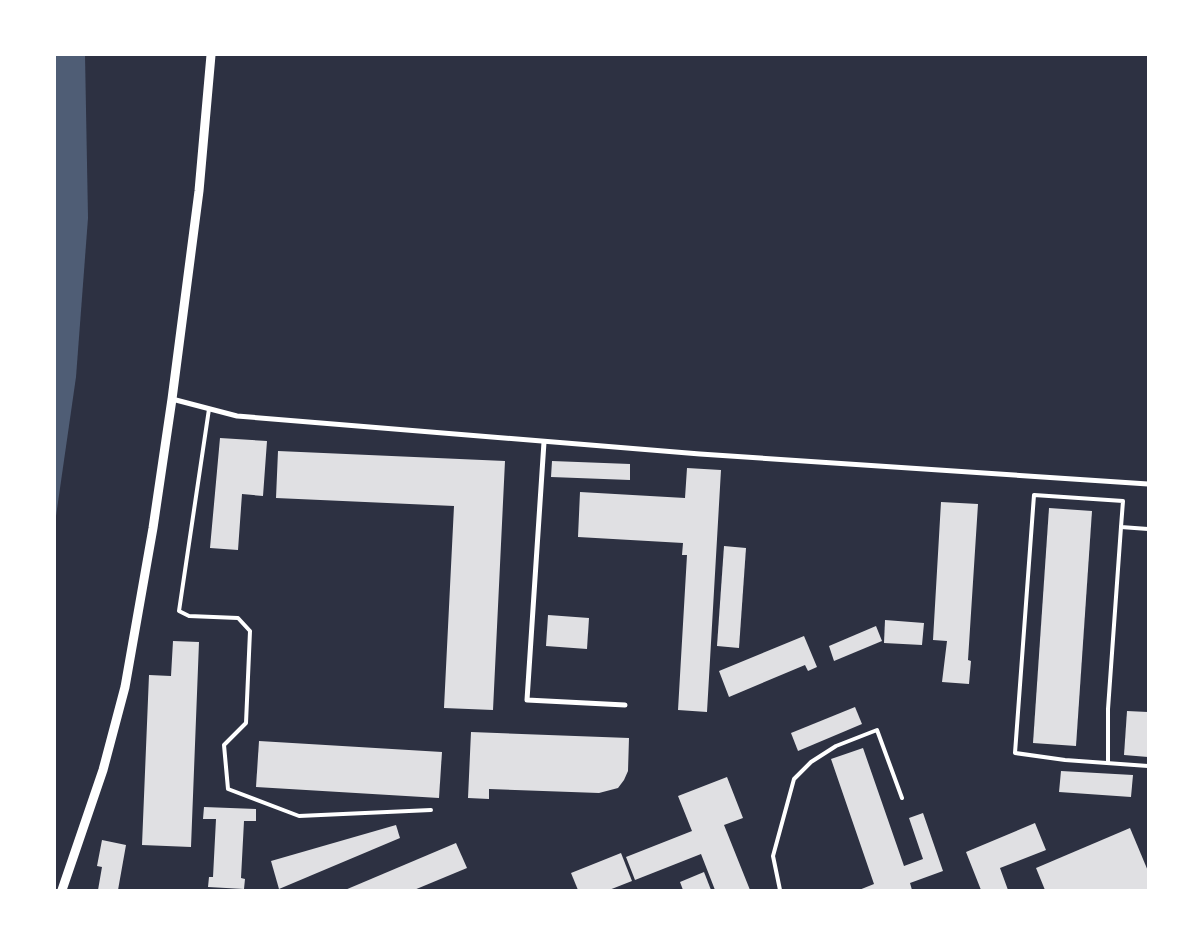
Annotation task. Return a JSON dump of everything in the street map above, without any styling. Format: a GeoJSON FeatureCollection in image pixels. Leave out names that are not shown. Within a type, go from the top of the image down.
{"type":"FeatureCollection","features":[{"type":"Feature","properties":{"kind":"street"},"geometry":{"type":"LineString","coordinates":[[62,890],[103,770],[125,688],[153,528],[172,399],[199,191],[211,55]]}},
{"type":"Feature","properties":{"kind":"street"},"geometry":{"type":"LineString","coordinates":[[172,399],[237,416],[700,454],[1148,484]]}},
{"type":"Feature","properties":{"kind":"street"},"geometry":{"type":"LineString","coordinates":[[544,442],[526,700],[625,705]]}},
{"type":"Feature","properties":{"kind":"lane"},"geometry":{"type":"LineString","coordinates":[[209,409],[179,610],[189,616],[238,618],[250,631],[246,723],[224,745],[228,789],[299,816],[431,810]]}},
{"type":"Feature","properties":{"kind":"lane"},"geometry":{"type":"LineString","coordinates":[[1108,763],[1108,709],[1124,501],[1034,495],[1015,753],[1065,760],[1148,766]]}},
{"type":"Feature","properties":{"kind":"lane"},"geometry":{"type":"LineString","coordinates":[[1121,527],[1148,529]]}},
{"type":"Feature","properties":{"kind":"lane"},"geometry":{"type":"LineString","coordinates":[[780,890],[773,856],[794,779],[811,762],[836,746],[877,730],[902,798]]}},
{"type":"Feature","properties":{"kind":"water"},"geometry":{"type":"Polygon","coordinates":[[[55,55],[85,55],[88,218],[76,377],[55,523],[55,55]]]}},
{"type":"Feature","properties":{"kind":"building"},"geometry":{"type":"Polygon","coordinates":[[[220,438],[267,441],[263,496],[242,494],[238,550],[210,548],[220,438]]]}},
{"type":"Feature","properties":{"kind":"building"},"geometry":{"type":"Polygon","coordinates":[[[278,451],[505,461],[493,710],[444,708],[454,506],[276,498],[278,451]]]}},
{"type":"Feature","properties":{"kind":"building"},"geometry":{"type":"Polygon","coordinates":[[[552,461],[630,464],[630,480],[551,477],[552,461]]]}},
{"type":"Feature","properties":{"kind":"building"},"geometry":{"type":"Polygon","coordinates":[[[687,468],[721,470],[707,712],[678,710],[687,555],[682,555],[683,543],[578,537],[580,492],[685,498],[687,468]]]}},
{"type":"Feature","properties":{"kind":"building"},"geometry":{"type":"Polygon","coordinates":[[[941,502],[978,504],[968,660],[971,661],[969,684],[942,682],[947,641],[933,640],[941,502]]]}},
{"type":"Feature","properties":{"kind":"building"},"geometry":{"type":"Polygon","coordinates":[[[1049,508],[1092,511],[1076,746],[1033,743],[1049,508]]]}},
{"type":"Feature","properties":{"kind":"building"},"geometry":{"type":"Polygon","coordinates":[[[724,546],[746,548],[739,648],[717,646],[724,546]]]}},
{"type":"Feature","properties":{"kind":"building"},"geometry":{"type":"Polygon","coordinates":[[[548,615],[589,618],[587,649],[546,646],[548,615]]]}},
{"type":"Feature","properties":{"kind":"building"},"geometry":{"type":"Polygon","coordinates":[[[885,620],[924,623],[922,645],[884,643],[885,620]]]}},
{"type":"Feature","properties":{"kind":"building"},"geometry":{"type":"Polygon","coordinates":[[[876,626],[882,641],[834,661],[829,646],[876,626]]]}},
{"type":"Feature","properties":{"kind":"building"},"geometry":{"type":"Polygon","coordinates":[[[804,636],[817,667],[808,671],[805,665],[729,697],[719,671],[804,636]]]}},
{"type":"Feature","properties":{"kind":"building"},"geometry":{"type":"Polygon","coordinates":[[[173,641],[199,642],[191,847],[142,845],[149,675],[171,676],[173,641]]]}},
{"type":"Feature","properties":{"kind":"building"},"geometry":{"type":"Polygon","coordinates":[[[855,707],[862,724],[798,751],[791,733],[855,707]]]}},
{"type":"Feature","properties":{"kind":"building"},"geometry":{"type":"Polygon","coordinates":[[[1127,711],[1148,712],[1148,757],[1124,755],[1127,711]]]}},
{"type":"Feature","properties":{"kind":"building"},"geometry":{"type":"Polygon","coordinates":[[[471,732],[629,738],[628,771],[618,788],[599,793],[489,789],[489,799],[468,798],[471,732]]]}},
{"type":"Feature","properties":{"kind":"building"},"geometry":{"type":"Polygon","coordinates":[[[259,741],[442,752],[439,798],[256,787],[259,741]]]}},
{"type":"Feature","properties":{"kind":"building"},"geometry":{"type":"Polygon","coordinates":[[[863,748],[904,866],[923,859],[909,818],[923,813],[943,871],[910,883],[912,890],[859,890],[874,884],[831,759],[863,748]]]}},
{"type":"Feature","properties":{"kind":"building"},"geometry":{"type":"Polygon","coordinates":[[[1061,771],[1133,775],[1131,797],[1059,792],[1061,771]]]}},
{"type":"Feature","properties":{"kind":"building"},"geometry":{"type":"Polygon","coordinates":[[[727,777],[743,818],[724,825],[750,890],[715,890],[701,854],[635,880],[626,857],[692,831],[678,796],[727,777]]]}},
{"type":"Feature","properties":{"kind":"building"},"geometry":{"type":"Polygon","coordinates":[[[204,807],[256,809],[256,821],[244,821],[241,878],[245,879],[244,889],[208,887],[209,877],[213,877],[216,819],[203,819],[204,807]]]}},
{"type":"Feature","properties":{"kind":"building"},"geometry":{"type":"Polygon","coordinates":[[[1035,823],[1046,850],[1000,868],[1008,890],[981,890],[966,852],[1035,823]]]}},
{"type":"Feature","properties":{"kind":"building"},"geometry":{"type":"Polygon","coordinates":[[[396,825],[400,838],[279,889],[271,861],[396,825]]]}},
{"type":"Feature","properties":{"kind":"building"},"geometry":{"type":"Polygon","coordinates":[[[1130,828],[1148,871],[1148,890],[1045,890],[1036,868],[1130,828]]]}},
{"type":"Feature","properties":{"kind":"building"},"geometry":{"type":"Polygon","coordinates":[[[102,840],[126,845],[118,890],[98,890],[102,867],[97,866],[102,840]]]}},
{"type":"Feature","properties":{"kind":"building"},"geometry":{"type":"Polygon","coordinates":[[[456,843],[467,868],[414,890],[345,890],[456,843]]]}},
{"type":"Feature","properties":{"kind":"building"},"geometry":{"type":"Polygon","coordinates":[[[621,853],[632,881],[609,890],[578,890],[571,873],[621,853]]]}},
{"type":"Feature","properties":{"kind":"building"},"geometry":{"type":"Polygon","coordinates":[[[704,872],[711,890],[683,890],[680,882],[704,872]]]}}]}
